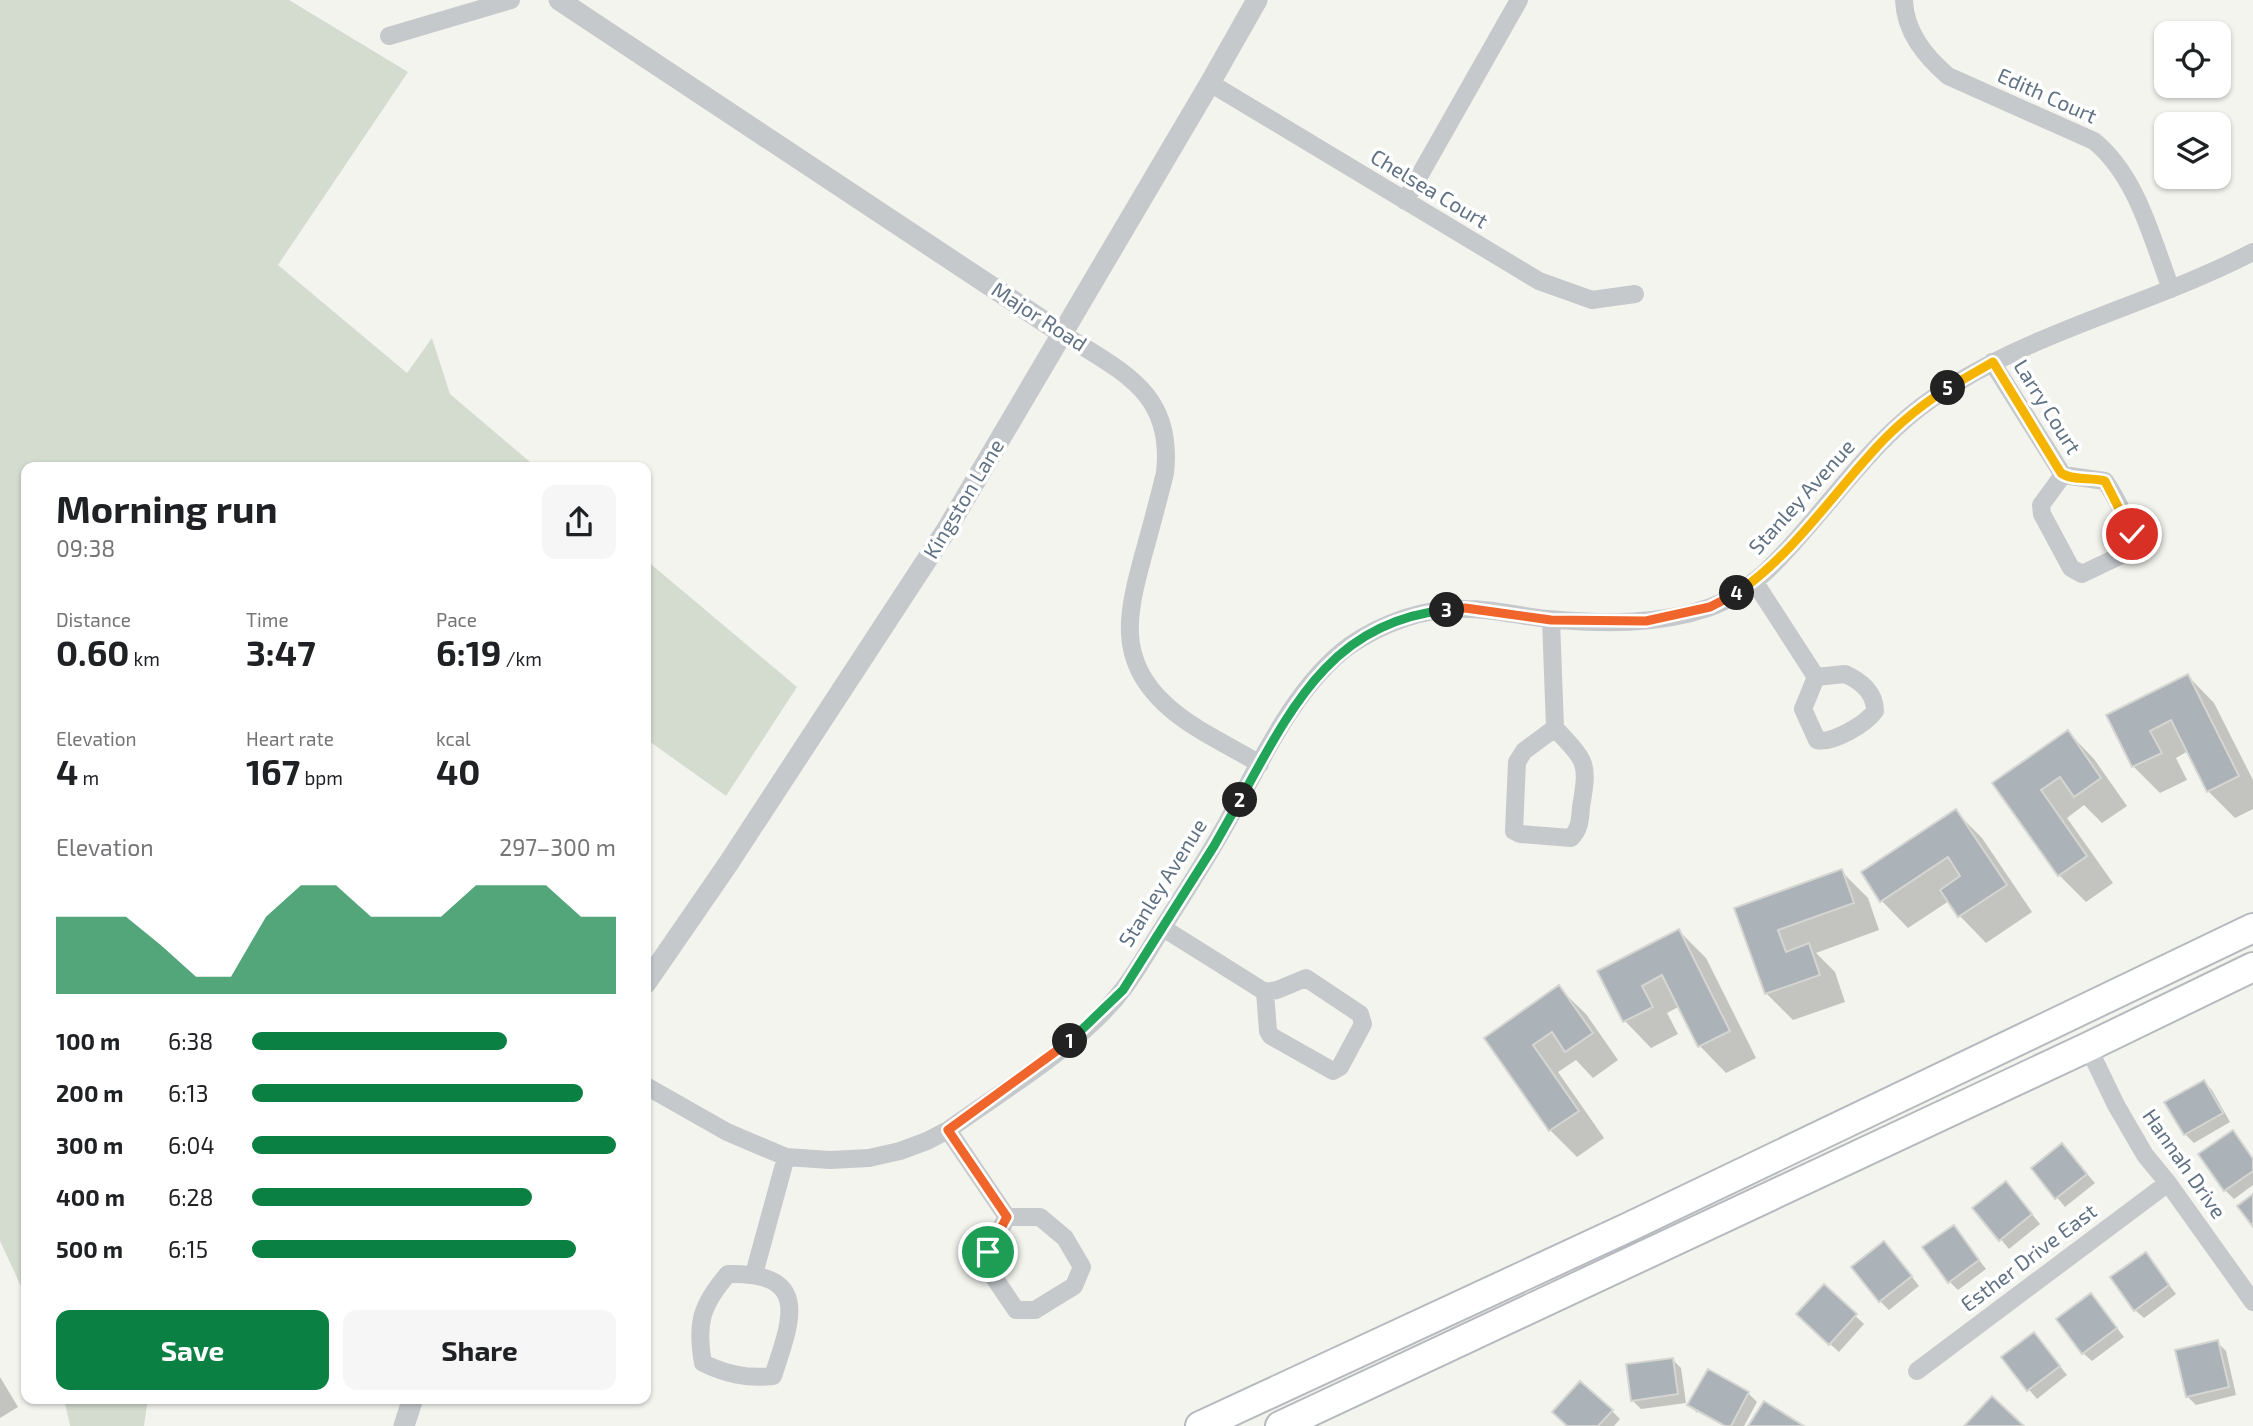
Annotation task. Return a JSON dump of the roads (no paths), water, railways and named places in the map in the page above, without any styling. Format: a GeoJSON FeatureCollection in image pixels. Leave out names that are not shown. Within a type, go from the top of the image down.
{"type":"FeatureCollection","features":[{"type":"Feature","properties":{"kind":"main road"},"geometry":{"type":"LineString","coordinates":[[1200,1426],[1629,1227],[2253,928]]}},
{"type":"Feature","properties":{"kind":"main road"},"geometry":{"type":"LineString","coordinates":[[1280,1426],[2253,967]]}},
{"type":"Feature","properties":{"kind":"street"},"geometry":{"type":"LineString","coordinates":[[389,36],[511,0]]}},
{"type":"Feature","properties":{"kind":"street","name":"Major Road"},"geometry":{"type":"LineString","coordinates":[[559,0],[1135,382],[1149,396],[1165,433],[1166,473],[1131,602],[1131,647],[1150,688],[1166,705],[1260,764]]}},
{"type":"Feature","properties":{"kind":"street","name":"Kingston Lane"},"geometry":{"type":"LineString","coordinates":[[651,976],[728,864],[947,528],[1257,0]]}},
{"type":"Feature","properties":{"kind":"street"},"geometry":{"type":"LineString","coordinates":[[1405,201],[1518,0]]}},
{"type":"Feature","properties":{"kind":"street","name":"Edith Court"},"geometry":{"type":"LineString","coordinates":[[1904,0],[1909,27],[1919,46],[1932,63],[1948,76],[2094,141],[2110,154],[2135,198],[2171,289]]}},
{"type":"Feature","properties":{"kind":"street","name":"Chelsea Court"},"geometry":{"type":"LineString","coordinates":[[1210,83],[1539,281],[1592,300],[1635,293]]}},
{"type":"Feature","properties":{"kind":"street","name":"Stanley Avenue"},"geometry":{"type":"LineString","coordinates":[[651,1089],[727,1132],[786,1157],[830,1160],[869,1158],[927,1141],[948,1130],[1075,1038],[1123,990],[1214,846],[1280,727],[1320,672],[1368,633],[1430,612],[1465,608],[1551,620],[1646,621],[1710,607],[1730,598],[1754,581],[1784,554],[1868,456],[1928,401],[2025,346],[2171,289],[2253,252]]}},
{"type":"Feature","properties":{"kind":"street","name":"Larry Court"},"geometry":{"type":"LineString","coordinates":[[1993,362],[2063,475]]}},
{"type":"Feature","properties":{"kind":"street"},"geometry":{"type":"LineString","coordinates":[[2063,475],[2105,481],[2132,534],[2133,545],[2130,551],[2082,574],[2071,568],[2042,514],[2040,505],[2063,475]]}},
{"type":"Feature","properties":{"kind":"street"},"geometry":{"type":"LineString","coordinates":[[1754,581],[1816,677]]}},
{"type":"Feature","properties":{"kind":"street"},"geometry":{"type":"LineString","coordinates":[[1551,620],[1555,728],[1578,753],[1587,774],[1578,831],[1571,838],[1520,834],[1514,831],[1517,762],[1524,751],[1555,728]]}},
{"type":"Feature","properties":{"kind":"street"},"geometry":{"type":"LineString","coordinates":[[1163,928],[1265,992],[1306,978],[1360,1014],[1363,1024],[1340,1068],[1333,1071],[1271,1036],[1268,1031],[1265,992]]}},
{"type":"Feature","properties":{"kind":"street","name":"Hannah Drive"},"geometry":{"type":"LineString","coordinates":[[2088,1047],[2116,1105],[2145,1155],[2253,1302]]}},
{"type":"Feature","properties":{"kind":"street"},"geometry":{"type":"LineString","coordinates":[[948,1130],[1007,1217]]}},
{"type":"Feature","properties":{"kind":"street"},"geometry":{"type":"LineString","coordinates":[[754,1274],[786,1157]]}},
{"type":"Feature","properties":{"kind":"street","name":"Esther Drive East"},"geometry":{"type":"LineString","coordinates":[[1917,1371],[2168,1183]]}},
{"type":"Feature","properties":{"kind":"street"},"geometry":{"type":"LineString","coordinates":[[1007,1217],[1040,1217],[1065,1238],[1082,1266],[1074,1286],[1035,1310],[1016,1310],[987,1267],[988,1252],[1007,1217]]}},
{"type":"Feature","properties":{"kind":"street"},"geometry":{"type":"LineString","coordinates":[[727,1274],[754,1274],[778,1284],[787,1296],[791,1309],[784,1344],[773,1376],[754,1378],[725,1373],[703,1363],[699,1338],[701,1316],[711,1293],[727,1274]]}},
{"type":"Feature","properties":{"kind":"street"},"geometry":{"type":"LineString","coordinates":[[404,1426],[411,1404]]}}]}
